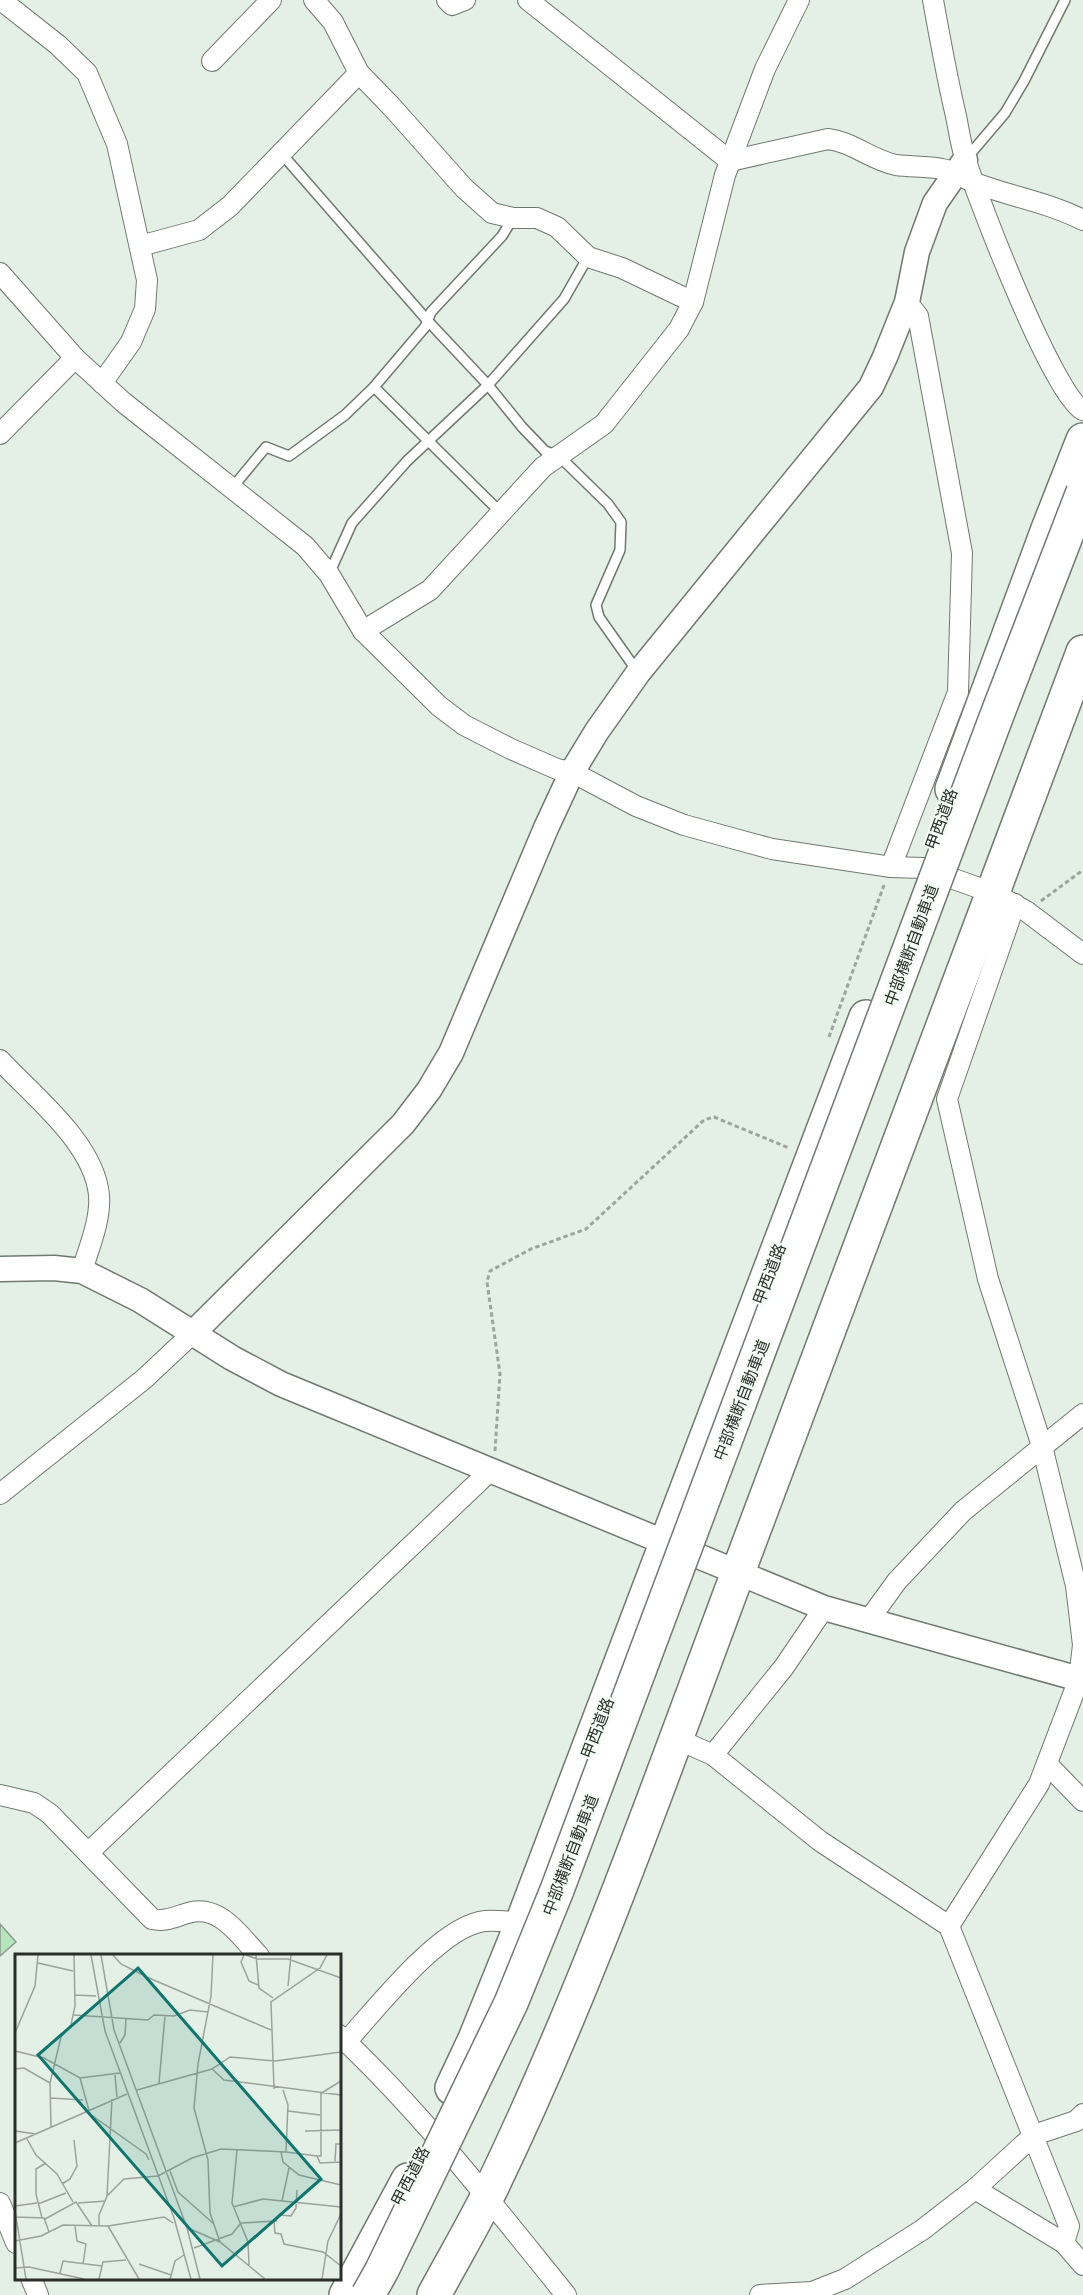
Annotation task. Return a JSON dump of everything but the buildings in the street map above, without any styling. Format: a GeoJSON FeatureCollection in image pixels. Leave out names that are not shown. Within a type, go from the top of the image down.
{"type":"FeatureCollection","features":[{"type":"Feature","properties":{"kind":"highway","name":"甲西道路"},"geometry":{"type":"LineString","coordinates":[[346,2295],[389,2218],[432,2133],[475,2039],[522,1923],[667,1544],[907,867],[1083,440]]}},
{"type":"Feature","properties":{"kind":"highway","name":"中部横断自動車道"},"geometry":{"type":"LineString","coordinates":[[368,2295],[467,2098],[511,2003],[557,1890],[997,714],[1083,492]]}},
{"type":"Feature","properties":{"kind":"highway","name":"中部横断自動車道"},"geometry":{"type":"LineString","coordinates":[[382,2295],[442,2183],[487,2091],[569,1896],[1083,530]]}},
{"type":"Feature","properties":{"kind":"highway"},"geometry":{"type":"LineString","coordinates":[[434,2295],[487,2197],[542,2078],[590,1963],[677,1739],[738,1573],[1011,903],[1083,652]]}},
{"type":"Feature","properties":{"kind":"street"},"geometry":{"type":"LineString","coordinates":[[212,61],[271,0]]}},
{"type":"Feature","properties":{"kind":"street"},"geometry":{"type":"LineString","coordinates":[[314,0],[333,22],[359,73],[392,106],[464,189],[492,213],[513,218],[537,218],[557,227],[588,257],[622,267],[693,302]]}},
{"type":"Feature","properties":{"kind":"street"},"geometry":{"type":"LineString","coordinates":[[447,0],[452,5],[465,0]]}},
{"type":"Feature","properties":{"kind":"street"},"geometry":{"type":"LineString","coordinates":[[528,0],[730,161]]}},
{"type":"Feature","properties":{"kind":"street"},"geometry":{"type":"LineString","coordinates":[[363,631],[430,590],[543,467],[604,423],[679,329],[693,302],[730,161],[765,69],[799,0]]}},
{"type":"Feature","properties":{"kind":"street"},"geometry":{"type":"LineString","coordinates":[[933,0],[965,171],[1035,333],[1065,389],[1078,408],[1083,410]]}},
{"type":"Feature","properties":{"kind":"street"},"geometry":{"type":"LineString","coordinates":[[4,9],[58,45],[87,73],[117,144],[147,280],[146,309],[131,342],[102,383]]}},
{"type":"Feature","properties":{"kind":"street"},"geometry":{"type":"LineString","coordinates":[[140,246],[199,230],[230,206],[359,73]]}},
{"type":"Feature","properties":{"kind":"street"},"geometry":{"type":"LineString","coordinates":[[730,161],[828,139],[844,141],[871,157],[896,165],[965,171],[1059,208],[1083,220]]}},
{"type":"Feature","properties":{"kind":"street"},"geometry":{"type":"LineString","coordinates":[[0,1494],[144,1379],[192,1334],[403,1124],[429,1089],[451,1053],[572,772],[625,689],[871,387],[907,302],[917,252],[935,203],[965,171]]}},
{"type":"Feature","properties":{"kind":"street"},"geometry":{"type":"LineString","coordinates":[[0,273],[75,358],[123,402],[305,546],[329,574],[363,631],[439,706],[464,725],[511,749],[557,769],[572,772],[636,806],[684,825],[772,849],[907,867],[1011,903],[1083,954]]}},
{"type":"Feature","properties":{"kind":"street"},"geometry":{"type":"LineString","coordinates":[[907,302],[918,316],[962,553],[958,692],[907,867]]}},
{"type":"Feature","properties":{"kind":"street"},"geometry":{"type":"LineString","coordinates":[[0,434],[75,358]]}},
{"type":"Feature","properties":{"kind":"street"},"geometry":{"type":"LineString","coordinates":[[949,1926],[1039,1784],[1081,1679],[1083,1645],[1076,1586],[1042,1446],[988,1280],[947,1099],[1011,903]]}},
{"type":"Feature","properties":{"kind":"street"},"geometry":{"type":"LineString","coordinates":[[0,1060],[73,1136],[96,1176],[99,1197],[97,1220],[82,1271]]}},
{"type":"Feature","properties":{"kind":"street"},"geometry":{"type":"LineString","coordinates":[[0,1269],[82,1271],[140,1300],[192,1334],[281,1384],[738,1573],[824,1608],[1081,1679]]}},
{"type":"Feature","properties":{"kind":"street"},"geometry":{"type":"LineString","coordinates":[[868,1621],[897,1581],[963,1511],[1083,1414]]}},
{"type":"Feature","properties":{"kind":"street"},"geometry":{"type":"LineString","coordinates":[[88,1853],[491,1470]]}},
{"type":"Feature","properties":{"kind":"street"},"geometry":{"type":"LineString","coordinates":[[713,1755],[784,1667],[824,1608]]}},
{"type":"Feature","properties":{"kind":"street"},"geometry":{"type":"LineString","coordinates":[[677,1739],[713,1755],[820,1841],[949,1926],[1069,2226],[1065,2243]]}},
{"type":"Feature","properties":{"kind":"street"},"geometry":{"type":"LineString","coordinates":[[1047,1764],[1083,1801]]}},
{"type":"Feature","properties":{"kind":"street"},"geometry":{"type":"LineString","coordinates":[[0,1795],[34,1803],[50,1814],[152,1919],[164,1922],[189,1912],[204,1910],[218,1914],[258,1954]]}},
{"type":"Feature","properties":{"kind":"street"},"geometry":{"type":"LineString","coordinates":[[522,1923],[484,1921],[461,1928],[437,1945],[343,2038],[432,2133],[566,2295]]}},
{"type":"Feature","properties":{"kind":"street"},"geometry":{"type":"LineString","coordinates":[[760,2295],[812,2292],[845,2279],[922,2230],[975,2190],[1034,2135],[1076,2121],[1083,2114]]}},
{"type":"Feature","properties":{"kind":"street"},"geometry":{"type":"LineString","coordinates":[[975,2190],[1065,2243],[1083,2265]]}},
{"type":"Feature","properties":{"kind":"street"},"geometry":{"type":"LineString","coordinates":[[0,2203],[15,2240]]}},
{"type":"Feature","properties":{"kind":"street"},"geometry":{"type":"LineString","coordinates":[[32,2280],[38,2295]]}},
{"type":"Feature","properties":{"kind":"lane"},"geometry":{"type":"LineString","coordinates":[[965,171],[1024,81],[1065,0]]}},
{"type":"Feature","properties":{"kind":"lane"},"geometry":{"type":"LineString","coordinates":[[281,153],[545,451],[558,456],[608,504],[621,522],[620,550],[596,605],[598,617],[638,673]]}},
{"type":"Feature","properties":{"kind":"lane"},"geometry":{"type":"LineString","coordinates":[[232,488],[266,447],[289,456],[345,415],[374,387],[425,327],[431,312],[502,236],[513,218]]}},
{"type":"Feature","properties":{"kind":"lane"},"geometry":{"type":"LineString","coordinates":[[329,574],[352,523],[408,461],[488,385],[564,299],[588,257]]}},
{"type":"Feature","properties":{"kind":"lane"},"geometry":{"type":"LineString","coordinates":[[374,387],[501,513]]}},
{"type":"Feature","properties":{"kind":"path"},"geometry":{"type":"LineString","coordinates":[[826,1047],[907,867]]}},
{"type":"Feature","properties":{"kind":"path"},"geometry":{"type":"LineString","coordinates":[[1011,903],[1083,870]]}},
{"type":"Feature","properties":{"kind":"path"},"geometry":{"type":"LineString","coordinates":[[491,1470],[495,1458],[500,1374],[487,1282],[490,1271],[531,1249],[586,1229],[704,1120],[714,1117],[789,1149],[793,1137]]}}]}
